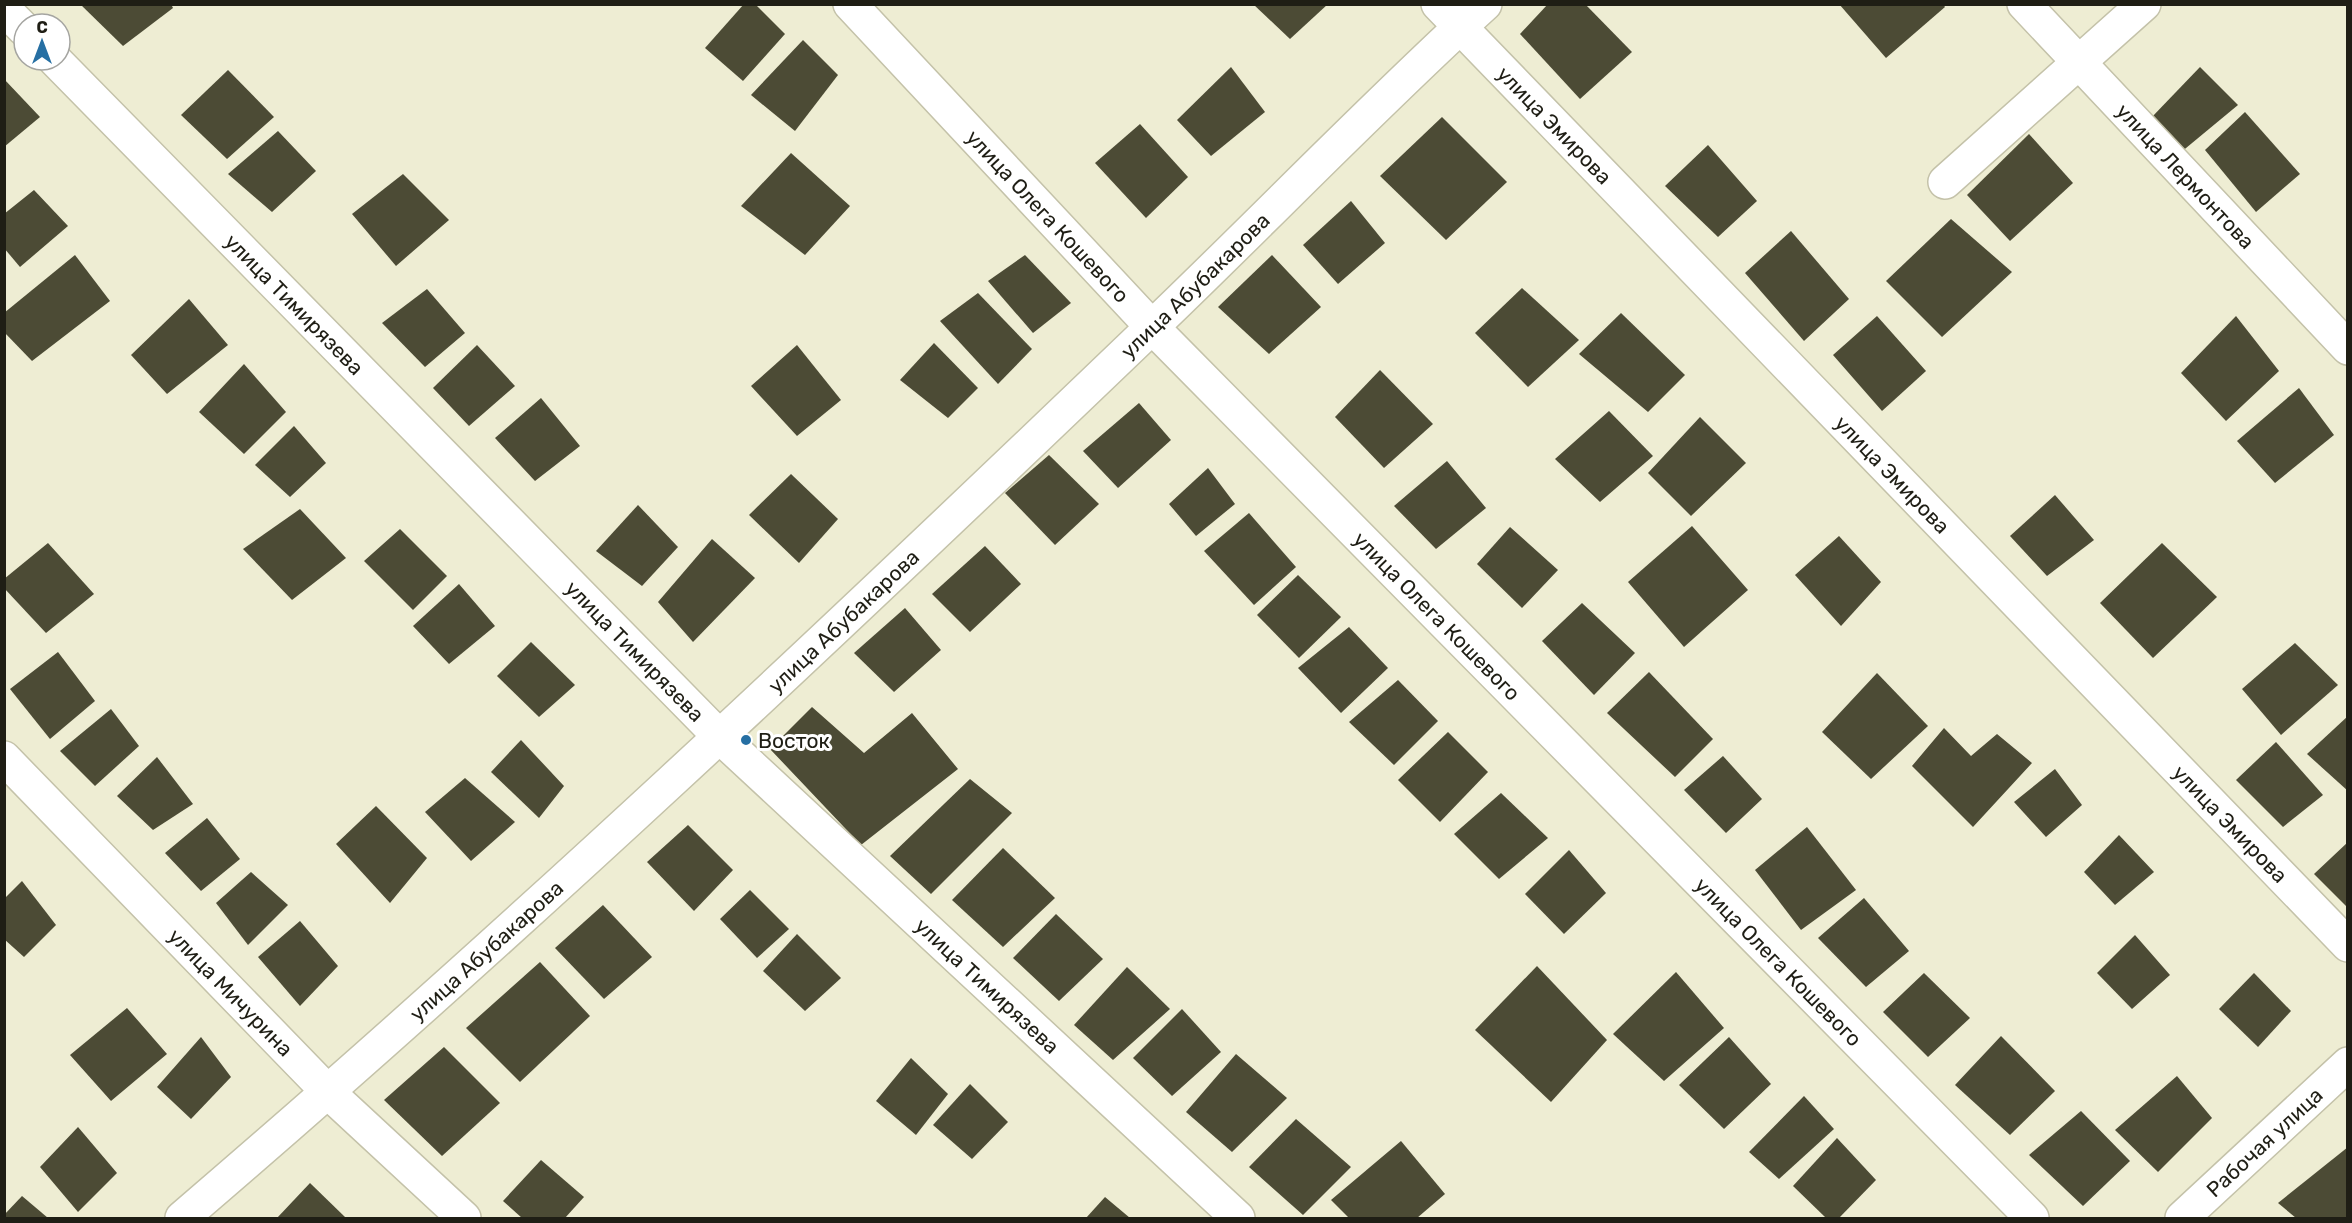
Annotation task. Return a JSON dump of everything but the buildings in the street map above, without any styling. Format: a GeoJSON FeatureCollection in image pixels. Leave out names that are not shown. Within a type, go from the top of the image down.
{"type":"FeatureCollection","features":[{"type":"Feature","properties":{"kind":"street","name":"улица Олега Кошевого"},"geometry":{"type":"LineString","coordinates":[[850,4],[1152,327],[2032,1218]]}},
{"type":"Feature","properties":{"kind":"street","name":"улица Абубакарова"},"geometry":{"type":"LineString","coordinates":[[182,1218],[329,1093],[720,738],[1152,327],[1449,16],[1485,4]]}},
{"type":"Feature","properties":{"kind":"street","name":"улица Лермонтова"},"geometry":{"type":"LineString","coordinates":[[2024,4],[2348,348]]}},
{"type":"Feature","properties":{"kind":"street"},"geometry":{"type":"LineString","coordinates":[[1945,182],[2144,4]]}},
{"type":"Feature","properties":{"kind":"street","name":"улица Эмирова"},"geometry":{"type":"LineString","coordinates":[[1449,16],[2348,945]]}},
{"type":"Feature","properties":{"kind":"street","name":"улица Тимирязева"},"geometry":{"type":"LineString","coordinates":[[67,72],[720,738],[1238,1218]]}},
{"type":"Feature","properties":{"kind":"street","name":"улица Мичурина"},"geometry":{"type":"LineString","coordinates":[[4,758],[329,1093],[464,1218]]}},
{"type":"Feature","properties":{"kind":"street","name":"Рабочая улица"},"geometry":{"type":"LineString","coordinates":[[2182,1218],[2348,1064]]}},
{"type":"Feature","properties":{"kind":"place","name":"Восток"},"geometry":{"type":"Point","coordinates":[746,740]}}]}
